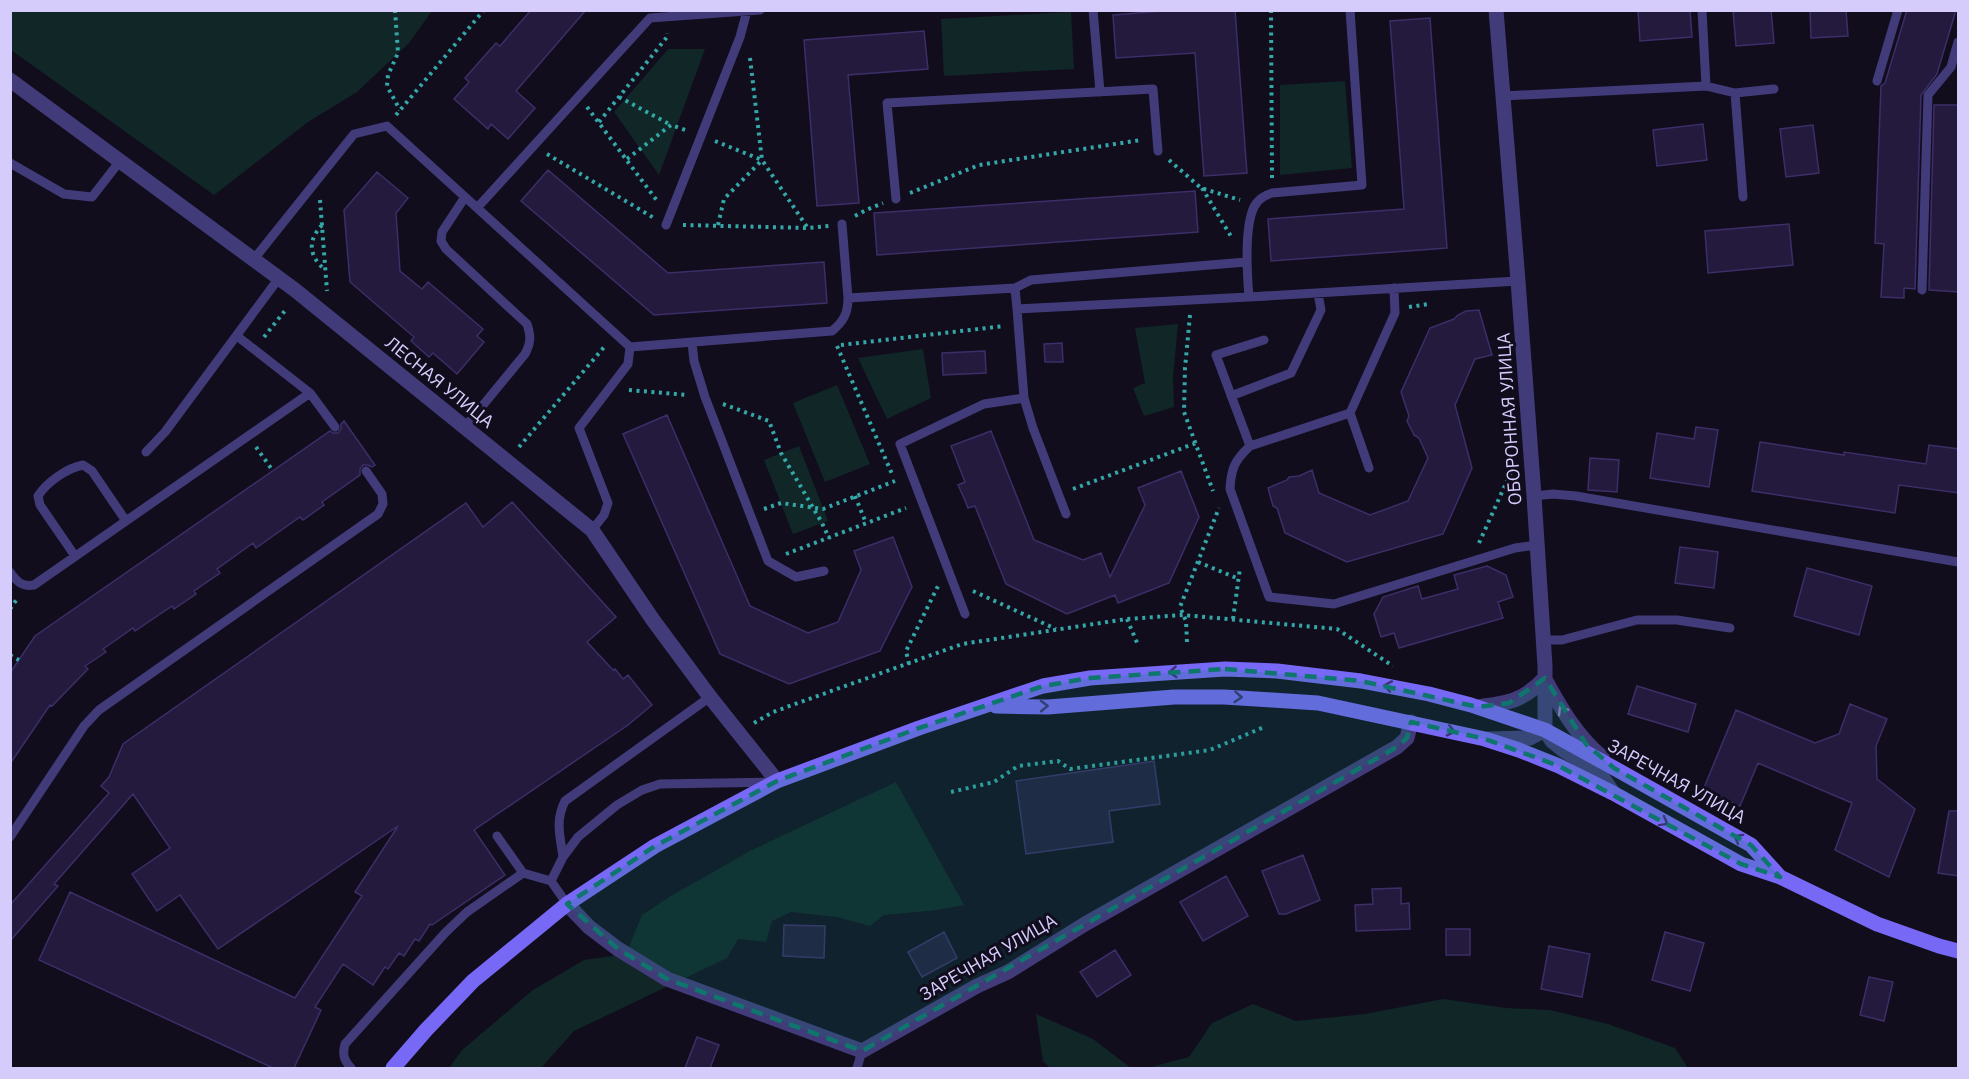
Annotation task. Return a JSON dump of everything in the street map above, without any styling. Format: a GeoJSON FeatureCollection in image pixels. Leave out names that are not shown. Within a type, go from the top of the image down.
{"type":"FeatureCollection","features":[{"type":"Feature","properties":{"kind":"main road","name":"ЗАРЕЧНАЯ УЛИЦА"},"geometry":{"type":"LineString","coordinates":[[393,1068],[473,981],[567,904],[655,846],[777,782],[919,728],[1043,686],[1090,678],[1225,669],[1277,671],[1361,681],[1429,694],[1478,707],[1545,730],[1751,845],[1780,877]]}},
{"type":"Feature","properties":{"kind":"main road","name":"ЗАРЕЧНАЯ УЛИЦА"},"geometry":{"type":"LineString","coordinates":[[985,706],[1048,706],[1174,697],[1224,697],[1318,703],[1485,739],[1559,766],[1741,864],[1780,877],[1877,924],[1959,951]]}},
{"type":"Feature","properties":{"kind":"street","name":"ОБОРОННАЯ УЛИЦА"},"geometry":{"type":"LineString","coordinates":[[1496,10],[1534,496],[1545,678],[1545,730]]}},
{"type":"Feature","properties":{"kind":"street","name":"ЛЕСНАЯ УЛИЦА"},"geometry":{"type":"LineString","coordinates":[[10,80],[299,293],[592,530],[653,620],[777,782]]}},
{"type":"Feature","properties":{"kind":"street"},"geometry":{"type":"LineString","coordinates":[[1478,707],[1509,703],[1534,690],[1545,678],[1579,735],[1614,768]]}},
{"type":"Feature","properties":{"kind":"street","name":"ЗАРЕЧНАЯ УЛИЦА"},"geometry":{"type":"LineString","coordinates":[[862,1051],[977,986],[1008,972],[1095,918],[1397,747],[1407,738],[1411,722]]}},
{"type":"Feature","properties":{"kind":"street"},"geometry":{"type":"LineString","coordinates":[[1485,739],[1530,738],[1545,730],[1552,741],[1563,750],[1592,767],[1603,778],[1612,794]]}},
{"type":"Feature","properties":{"kind":"street"},"geometry":{"type":"LineString","coordinates":[[567,904],[589,927],[618,949],[667,979],[862,1051]]}},
{"type":"Feature","properties":{"kind":"lane"},"geometry":{"type":"LineString","coordinates":[[477,208],[650,14],[667,17],[760,10]]}},
{"type":"Feature","properties":{"kind":"lane"},"geometry":{"type":"LineString","coordinates":[[1093,10],[1100,92]]}},
{"type":"Feature","properties":{"kind":"lane"},"geometry":{"type":"LineString","coordinates":[[1249,297],[1246,262],[1251,218],[1255,205],[1263,196],[1272,193],[1362,185],[1350,10]]}},
{"type":"Feature","properties":{"kind":"lane"},"geometry":{"type":"LineString","coordinates":[[1702,10],[1706,86]]}},
{"type":"Feature","properties":{"kind":"lane"},"geometry":{"type":"LineString","coordinates":[[1877,81],[1899,10]]}},
{"type":"Feature","properties":{"kind":"lane"},"geometry":{"type":"LineString","coordinates":[[668,221],[740,37],[747,11]]}},
{"type":"Feature","properties":{"kind":"lane"},"geometry":{"type":"LineString","coordinates":[[1922,290],[1928,95],[1951,67],[1959,42]]}},
{"type":"Feature","properties":{"kind":"lane"},"geometry":{"type":"LineString","coordinates":[[1503,96],[1706,86],[1735,93],[1774,89]]}},
{"type":"Feature","properties":{"kind":"lane"},"geometry":{"type":"LineString","coordinates":[[896,198],[887,103],[1153,89],[1158,151]]}},
{"type":"Feature","properties":{"kind":"lane"},"geometry":{"type":"LineString","coordinates":[[1735,93],[1743,197]]}},
{"type":"Feature","properties":{"kind":"lane"},"geometry":{"type":"LineString","coordinates":[[254,259],[354,134],[387,126],[630,347],[832,331],[842,323],[848,311],[842,224]]}},
{"type":"Feature","properties":{"kind":"lane"},"geometry":{"type":"LineString","coordinates":[[10,163],[64,194],[92,197],[120,161]]}},
{"type":"Feature","properties":{"kind":"lane"},"geometry":{"type":"LineString","coordinates":[[465,197],[442,232],[441,241],[446,249],[527,324],[530,333],[530,343],[525,354],[465,427]]}},
{"type":"Feature","properties":{"kind":"lane"},"geometry":{"type":"LineString","coordinates":[[848,298],[1015,288],[1031,280],[1246,262]]}},
{"type":"Feature","properties":{"kind":"lane"},"geometry":{"type":"LineString","coordinates":[[146,452],[165,432],[279,278]]}},
{"type":"Feature","properties":{"kind":"lane"},"geometry":{"type":"LineString","coordinates":[[1017,309],[1518,280]]}},
{"type":"Feature","properties":{"kind":"lane"},"geometry":{"type":"LineString","coordinates":[[1015,288],[1024,398],[1033,429],[1066,514]]}},
{"type":"Feature","properties":{"kind":"lane"},"geometry":{"type":"LineString","coordinates":[[1369,468],[1350,413],[1395,313],[1394,288]]}},
{"type":"Feature","properties":{"kind":"lane"},"geometry":{"type":"LineString","coordinates":[[1231,396],[1291,373],[1321,310],[1318,293]]}},
{"type":"Feature","properties":{"kind":"lane"},"geometry":{"type":"LineString","coordinates":[[237,336],[310,393],[335,427]]}},
{"type":"Feature","properties":{"kind":"lane"},"geometry":{"type":"LineString","coordinates":[[1250,446],[1216,355],[1264,340]]}},
{"type":"Feature","properties":{"kind":"lane"},"geometry":{"type":"LineString","coordinates":[[692,343],[694,361],[705,397],[768,561],[796,577],[824,570]]}},
{"type":"Feature","properties":{"kind":"lane"},"geometry":{"type":"LineString","coordinates":[[592,530],[604,515],[608,503],[579,428],[628,364],[630,347]]}},
{"type":"Feature","properties":{"kind":"lane"},"geometry":{"type":"LineString","coordinates":[[10,572],[17,582],[25,586],[34,585],[310,393]]}},
{"type":"Feature","properties":{"kind":"lane"},"geometry":{"type":"LineString","coordinates":[[965,614],[900,444],[984,404],[1024,398]]}},
{"type":"Feature","properties":{"kind":"lane"},"geometry":{"type":"LineString","coordinates":[[1350,413],[1250,446],[1238,456],[1231,472],[1230,489],[1269,597],[1334,604],[1515,548],[1537,545]]}},
{"type":"Feature","properties":{"kind":"lane"},"geometry":{"type":"LineString","coordinates":[[75,556],[40,505],[38,496],[51,482],[74,467],[83,465],[92,471],[126,521]]}},
{"type":"Feature","properties":{"kind":"lane"},"geometry":{"type":"LineString","coordinates":[[10,837],[84,726],[99,710],[378,514],[383,504],[382,494],[366,471]]}},
{"type":"Feature","properties":{"kind":"lane"},"geometry":{"type":"LineString","coordinates":[[1534,496],[1553,494],[1576,496],[1959,562]]}},
{"type":"Feature","properties":{"kind":"lane"},"geometry":{"type":"LineString","coordinates":[[1543,640],[1562,640],[1637,620],[1677,620],[1730,628]]}},
{"type":"Feature","properties":{"kind":"lane"},"geometry":{"type":"LineString","coordinates":[[563,857],[558,821],[560,811],[566,801],[710,697]]}},
{"type":"Feature","properties":{"kind":"lane"},"geometry":{"type":"LineString","coordinates":[[551,881],[563,857],[578,837],[617,805],[642,790],[660,784],[777,782]]}},
{"type":"Feature","properties":{"kind":"lane"},"geometry":{"type":"LineString","coordinates":[[497,836],[523,873],[551,881],[567,904]]}},
{"type":"Feature","properties":{"kind":"lane"},"geometry":{"type":"LineString","coordinates":[[351,1068],[344,1060],[345,1044],[452,926],[467,912],[523,873]]}},
{"type":"Feature","properties":{"kind":"lane"},"geometry":{"type":"LineString","coordinates":[[857,1068],[862,1051]]}},
{"type":"Feature","properties":{"kind":"path"},"geometry":{"type":"LineString","coordinates":[[395,10],[398,53],[388,75],[387,86],[400,110]]}},
{"type":"Feature","properties":{"kind":"path"},"geometry":{"type":"LineString","coordinates":[[387,126],[484,10]]}},
{"type":"Feature","properties":{"kind":"path"},"geometry":{"type":"LineString","coordinates":[[1271,10],[1272,193]]}},
{"type":"Feature","properties":{"kind":"path"},"geometry":{"type":"LineString","coordinates":[[599,122],[667,38],[667,17]]}},
{"type":"Feature","properties":{"kind":"path"},"geometry":{"type":"LineString","coordinates":[[740,37],[748,40],[762,160],[808,228]]}},
{"type":"Feature","properties":{"kind":"path"},"geometry":{"type":"LineString","coordinates":[[578,97],[627,159],[668,221]]}},
{"type":"Feature","properties":{"kind":"path"},"geometry":{"type":"LineString","coordinates":[[619,97],[671,125],[762,160]]}},
{"type":"Feature","properties":{"kind":"path"},"geometry":{"type":"LineString","coordinates":[[627,159],[671,125]]}},
{"type":"Feature","properties":{"kind":"path"},"geometry":{"type":"LineString","coordinates":[[533,146],[668,221],[808,228],[842,224],[866,210],[978,165],[1157,137]]}},
{"type":"Feature","properties":{"kind":"path"},"geometry":{"type":"LineString","coordinates":[[1158,151],[1201,188],[1246,262]]}},
{"type":"Feature","properties":{"kind":"path"},"geometry":{"type":"LineString","coordinates":[[718,225],[724,199],[762,160]]}},
{"type":"Feature","properties":{"kind":"path"},"geometry":{"type":"LineString","coordinates":[[319,178],[328,295]]}},
{"type":"Feature","properties":{"kind":"path"},"geometry":{"type":"LineString","coordinates":[[1201,188],[1255,205]]}},
{"type":"Feature","properties":{"kind":"path"},"geometry":{"type":"LineString","coordinates":[[322,225],[315,232],[311,243],[312,254],[317,263],[326,270]]}},
{"type":"Feature","properties":{"kind":"path"},"geometry":{"type":"LineString","coordinates":[[255,350],[299,293]]}},
{"type":"Feature","properties":{"kind":"path"},"geometry":{"type":"LineString","coordinates":[[1396,307],[1439,303]]}},
{"type":"Feature","properties":{"kind":"path"},"geometry":{"type":"LineString","coordinates":[[1179,315],[1190,314],[1184,412],[1215,497]]}},
{"type":"Feature","properties":{"kind":"path"},"geometry":{"type":"LineString","coordinates":[[827,347],[1019,324]]}},
{"type":"Feature","properties":{"kind":"path"},"geometry":{"type":"LineString","coordinates":[[832,331],[898,490]]}},
{"type":"Feature","properties":{"kind":"path"},"geometry":{"type":"LineString","coordinates":[[519,447],[615,334]]}},
{"type":"Feature","properties":{"kind":"path"},"geometry":{"type":"LineString","coordinates":[[249,436],[273,471]]}},
{"type":"Feature","properties":{"kind":"path"},"geometry":{"type":"LineString","coordinates":[[1058,494],[1196,443]]}},
{"type":"Feature","properties":{"kind":"path"},"geometry":{"type":"LineString","coordinates":[[1471,561],[1511,472]]}},
{"type":"Feature","properties":{"kind":"path"},"geometry":{"type":"LineString","coordinates":[[750,514],[781,503],[823,509],[895,481]]}},
{"type":"Feature","properties":{"kind":"path"},"geometry":{"type":"LineString","coordinates":[[855,496],[866,523]]}},
{"type":"Feature","properties":{"kind":"path"},"geometry":{"type":"LineString","coordinates":[[902,499],[911,519]]}},
{"type":"Feature","properties":{"kind":"path"},"geometry":{"type":"LineString","coordinates":[[1187,642],[1186,621],[1180,607],[1219,507],[1223,517]]}},
{"type":"Feature","properties":{"kind":"path"},"geometry":{"type":"LineString","coordinates":[[768,561],[906,508]]}},
{"type":"Feature","properties":{"kind":"path"},"geometry":{"type":"LineString","coordinates":[[1198,561],[1239,579]]}},
{"type":"Feature","properties":{"kind":"path"},"geometry":{"type":"LineString","coordinates":[[1233,619],[1241,566]]}},
{"type":"Feature","properties":{"kind":"path"},"geometry":{"type":"LineString","coordinates":[[953,582],[1056,630]]}},
{"type":"Feature","properties":{"kind":"path"},"geometry":{"type":"LineString","coordinates":[[909,664],[906,651],[939,584]]}},
{"type":"Feature","properties":{"kind":"path"},"geometry":{"type":"LineString","coordinates":[[737,732],[773,712],[962,645],[1126,619],[1183,615],[1337,629],[1401,672]]}},
{"type":"Feature","properties":{"kind":"path"},"geometry":{"type":"LineString","coordinates":[[1126,619],[1138,645]]}},
{"type":"Feature","properties":{"kind":"path"},"geometry":{"type":"LineString","coordinates":[[10,655],[19,660]]}},
{"type":"Feature","properties":{"kind":"path"},"geometry":{"type":"LineString","coordinates":[[951,792],[994,783],[1018,766],[1058,761],[1070,769],[1181,756],[1210,750],[1264,727]]}},
{"type":"Feature","properties":{"kind":"highlighted area"},"geometry":{"type":"Polygon","coordinates":[[[1225,669],[1361,681],[1478,707],[1509,703],[1545,678],[1586,744],[1614,768],[1751,845],[1780,877],[1741,864],[1559,766],[1485,739],[1411,722],[1407,738],[1397,747],[862,1051],[667,979],[618,949],[567,904],[655,846],[777,781],[919,728],[1043,686],[1090,678],[1225,669]]]}},
{"type":"Feature","properties":{"kind":"green space"},"geometry":{"type":"Polygon","coordinates":[[[10,11],[432,11],[409,43],[357,92],[308,122],[214,195],[11,50],[10,11]]]}},
{"type":"Feature","properties":{"kind":"green space"},"geometry":{"type":"Polygon","coordinates":[[[1071,12],[1074,69],[944,76],[941,19],[1071,12]]]}},
{"type":"Feature","properties":{"kind":"green space"},"geometry":{"type":"Polygon","coordinates":[[[668,49],[705,49],[659,175],[614,112],[668,49]]]}},
{"type":"Feature","properties":{"kind":"green space"},"geometry":{"type":"Polygon","coordinates":[[[1345,81],[1352,168],[1280,175],[1280,85],[1345,81]]]}},
{"type":"Feature","properties":{"kind":"green space"},"geometry":{"type":"Polygon","coordinates":[[[1178,324],[1173,378],[1174,407],[1144,416],[1133,388],[1145,383],[1135,328],[1178,324]]]}},
{"type":"Feature","properties":{"kind":"green space"},"geometry":{"type":"Polygon","coordinates":[[[923,349],[931,398],[887,419],[858,358],[923,349]]]}},
{"type":"Feature","properties":{"kind":"green space"},"geometry":{"type":"Polygon","coordinates":[[[837,385],[870,464],[825,482],[793,403],[837,385]]]}},
{"type":"Feature","properties":{"kind":"green space"},"geometry":{"type":"Polygon","coordinates":[[[799,446],[828,521],[793,534],[764,460],[799,446]]]}},
{"type":"Feature","properties":{"kind":"green space"},"geometry":{"type":"Polygon","coordinates":[[[896,782],[964,905],[884,915],[870,926],[837,917],[791,912],[772,921],[766,942],[738,939],[727,958],[574,1031],[541,1068],[449,1068],[462,1050],[533,990],[584,960],[626,954],[642,915],[671,896],[750,851],[896,782]]]}},
{"type":"Feature","properties":{"kind":"green space"},"geometry":{"type":"Polygon","coordinates":[[[1443,999],[1506,1008],[1550,1010],[1608,1024],[1675,1048],[1688,1068],[1147,1068],[1189,1057],[1212,1023],[1253,1004],[1296,1021],[1365,1014],[1443,999]]]}},
{"type":"Feature","properties":{"kind":"green space"},"geometry":{"type":"Polygon","coordinates":[[[1036,1014],[1093,1039],[1131,1068],[1050,1068],[1043,1061],[1036,1014]]]}},
{"type":"Feature","properties":{"kind":"building"},"geometry":{"type":"Polygon","coordinates":[[[531,10],[586,10],[516,91],[535,108],[508,139],[491,124],[488,129],[454,99],[469,82],[465,78],[496,43],[500,46],[531,10]]]}},
{"type":"Feature","properties":{"kind":"building"},"geometry":{"type":"Polygon","coordinates":[[[1175,10],[1235,10],[1247,173],[1204,176],[1195,53],[1116,58],[1113,15],[1175,10]]]}},
{"type":"Feature","properties":{"kind":"building"},"geometry":{"type":"Polygon","coordinates":[[[1638,10],[1690,10],[1692,37],[1640,41],[1638,10]]]}},
{"type":"Feature","properties":{"kind":"building"},"geometry":{"type":"Polygon","coordinates":[[[1733,10],[1771,10],[1774,43],[1736,46],[1733,10]]]}},
{"type":"Feature","properties":{"kind":"building"},"geometry":{"type":"Polygon","coordinates":[[[1810,10],[1846,10],[1848,36],[1811,38],[1810,10]]]}},
{"type":"Feature","properties":{"kind":"building"},"geometry":{"type":"Polygon","coordinates":[[[1907,10],[1956,10],[1937,74],[1921,95],[1915,289],[1904,288],[1904,298],[1881,297],[1884,244],[1875,243],[1881,86],[1885,83],[1907,10]]]}},
{"type":"Feature","properties":{"kind":"building"},"geometry":{"type":"Polygon","coordinates":[[[1430,18],[1447,248],[1271,261],[1268,219],[1404,209],[1390,21],[1430,18]]]}},
{"type":"Feature","properties":{"kind":"building"},"geometry":{"type":"Polygon","coordinates":[[[924,31],[928,69],[848,75],[859,203],[817,206],[804,40],[924,31]]]}},
{"type":"Feature","properties":{"kind":"building"},"geometry":{"type":"Polygon","coordinates":[[[1934,105],[1959,105],[1959,292],[1929,290],[1934,105]]]}},
{"type":"Feature","properties":{"kind":"building"},"geometry":{"type":"Polygon","coordinates":[[[1703,124],[1707,160],[1657,166],[1653,130],[1703,124]]]}},
{"type":"Feature","properties":{"kind":"building"},"geometry":{"type":"Polygon","coordinates":[[[1813,125],[1819,173],[1786,177],[1780,129],[1813,125]]]}},
{"type":"Feature","properties":{"kind":"building"},"geometry":{"type":"Polygon","coordinates":[[[548,170],[668,273],[824,262],[827,303],[654,315],[521,201],[548,170]]]}},
{"type":"Feature","properties":{"kind":"building"},"geometry":{"type":"Polygon","coordinates":[[[377,172],[408,198],[396,213],[400,271],[422,289],[428,282],[483,329],[477,336],[484,342],[457,374],[433,353],[429,357],[411,341],[414,337],[350,282],[344,210],[377,172]]]}},
{"type":"Feature","properties":{"kind":"building"},"geometry":{"type":"Polygon","coordinates":[[[1195,191],[1198,232],[877,255],[874,213],[1195,191]]]}},
{"type":"Feature","properties":{"kind":"building"},"geometry":{"type":"Polygon","coordinates":[[[1789,224],[1793,265],[1708,273],[1705,231],[1789,224]]]}},
{"type":"Feature","properties":{"kind":"building"},"geometry":{"type":"Polygon","coordinates":[[[1479,310],[1492,355],[1475,359],[1455,405],[1472,468],[1443,534],[1347,562],[1285,533],[1268,488],[1289,477],[1299,476],[1312,470],[1319,493],[1370,515],[1408,501],[1428,458],[1419,438],[1414,435],[1407,421],[1409,416],[1401,392],[1430,328],[1454,319],[1466,311],[1479,310]]]}},
{"type":"Feature","properties":{"kind":"building"},"geometry":{"type":"Polygon","coordinates":[[[1062,343],[1063,362],[1045,362],[1044,344],[1062,343]]]}},
{"type":"Feature","properties":{"kind":"building"},"geometry":{"type":"Polygon","coordinates":[[[985,351],[986,373],[943,375],[942,353],[985,351]]]}},
{"type":"Feature","properties":{"kind":"building"},"geometry":{"type":"Polygon","coordinates":[[[667,415],[750,606],[808,633],[838,622],[861,570],[854,551],[893,537],[912,587],[880,651],[789,684],[720,654],[623,434],[667,415]]]}},
{"type":"Feature","properties":{"kind":"building"},"geometry":{"type":"Polygon","coordinates":[[[344,421],[375,465],[372,467],[363,465],[360,475],[322,502],[324,505],[303,520],[300,517],[256,548],[253,543],[217,569],[220,573],[194,591],[196,594],[174,609],[172,606],[135,631],[133,628],[103,649],[106,652],[85,666],[88,669],[52,706],[50,705],[10,764],[10,673],[35,636],[330,431],[338,433],[344,421]]]}},
{"type":"Feature","properties":{"kind":"building"},"geometry":{"type":"Polygon","coordinates":[[[1696,427],[1718,430],[1709,487],[1650,478],[1657,433],[1694,439],[1696,427]]]}},
{"type":"Feature","properties":{"kind":"building"},"geometry":{"type":"Polygon","coordinates":[[[991,431],[1034,540],[1083,560],[1101,553],[1110,577],[1145,505],[1138,488],[1181,471],[1199,517],[1169,583],[1118,603],[1115,595],[1067,614],[1006,584],[975,506],[968,508],[958,485],[965,482],[951,446],[991,431]]]}},
{"type":"Feature","properties":{"kind":"building"},"geometry":{"type":"Polygon","coordinates":[[[1760,442],[1844,455],[1844,452],[1926,464],[1929,445],[1959,449],[1959,493],[1899,485],[1895,513],[1752,491],[1760,442]]]}},
{"type":"Feature","properties":{"kind":"building"},"geometry":{"type":"Polygon","coordinates":[[[1590,458],[1619,460],[1617,492],[1588,490],[1590,458]]]}},
{"type":"Feature","properties":{"kind":"building"},"geometry":{"type":"Polygon","coordinates":[[[512,502],[616,617],[587,642],[623,679],[628,675],[652,705],[628,725],[474,830],[505,875],[432,925],[430,924],[419,941],[415,939],[404,956],[399,953],[388,969],[385,967],[373,985],[343,964],[315,1007],[321,1010],[294,1068],[273,1068],[39,960],[70,892],[295,998],[362,896],[355,892],[398,826],[218,949],[180,895],[157,911],[132,874],[170,848],[133,794],[54,884],[58,886],[10,941],[10,905],[109,793],[101,786],[109,777],[123,744],[466,503],[483,527],[512,502]]]}},
{"type":"Feature","properties":{"kind":"building"},"geometry":{"type":"Polygon","coordinates":[[[1680,547],[1718,552],[1714,588],[1675,583],[1680,547]]]}},
{"type":"Feature","properties":{"kind":"building"},"geometry":{"type":"Polygon","coordinates":[[[1487,566],[1506,575],[1513,597],[1498,602],[1503,618],[1399,648],[1394,633],[1381,637],[1374,614],[1383,597],[1418,586],[1422,599],[1458,589],[1454,575],[1487,566]]]}},
{"type":"Feature","properties":{"kind":"building"},"geometry":{"type":"Polygon","coordinates":[[[1807,568],[1872,586],[1859,635],[1794,616],[1807,568]]]}},
{"type":"Feature","properties":{"kind":"building"},"geometry":{"type":"Polygon","coordinates":[[[1637,686],[1696,704],[1688,732],[1628,714],[1637,686]]]}},
{"type":"Feature","properties":{"kind":"building"},"geometry":{"type":"Polygon","coordinates":[[[1850,704],[1887,719],[1876,746],[1877,779],[1915,809],[1889,877],[1835,850],[1852,803],[1758,763],[1740,806],[1703,790],[1736,710],[1815,743],[1839,734],[1850,704]]]}},
{"type":"Feature","properties":{"kind":"building"},"geometry":{"type":"Polygon","coordinates":[[[1154,761],[1160,804],[1109,811],[1113,842],[1026,854],[1016,781],[1154,761]]]}},
{"type":"Feature","properties":{"kind":"building"},"geometry":{"type":"Polygon","coordinates":[[[1949,811],[1959,811],[1959,876],[1938,873],[1949,811]]]}},
{"type":"Feature","properties":{"kind":"building"},"geometry":{"type":"Polygon","coordinates":[[[1303,855],[1320,900],[1286,914],[1279,914],[1262,871],[1303,855]]]}},
{"type":"Feature","properties":{"kind":"building"},"geometry":{"type":"Polygon","coordinates":[[[1226,876],[1248,916],[1203,941],[1180,902],[1226,876]]]}},
{"type":"Feature","properties":{"kind":"building"},"geometry":{"type":"Polygon","coordinates":[[[1401,888],[1401,904],[1409,903],[1410,929],[1356,931],[1355,905],[1373,904],[1372,889],[1401,888]]]}},
{"type":"Feature","properties":{"kind":"building"},"geometry":{"type":"Polygon","coordinates":[[[784,925],[825,926],[824,958],[783,956],[784,925]]]}},
{"type":"Feature","properties":{"kind":"building"},"geometry":{"type":"Polygon","coordinates":[[[1446,929],[1470,929],[1470,955],[1446,955],[1446,929]]]}},
{"type":"Feature","properties":{"kind":"building"},"geometry":{"type":"Polygon","coordinates":[[[944,932],[957,958],[922,977],[908,952],[944,932]]]}},
{"type":"Feature","properties":{"kind":"building"},"geometry":{"type":"Polygon","coordinates":[[[1665,932],[1704,943],[1690,991],[1652,980],[1665,932]]]}},
{"type":"Feature","properties":{"kind":"building"},"geometry":{"type":"Polygon","coordinates":[[[1549,946],[1590,954],[1582,997],[1541,989],[1549,946]]]}},
{"type":"Feature","properties":{"kind":"building"},"geometry":{"type":"Polygon","coordinates":[[[1115,950],[1131,975],[1097,997],[1080,972],[1115,950]]]}},
{"type":"Feature","properties":{"kind":"building"},"geometry":{"type":"Polygon","coordinates":[[[1869,977],[1893,982],[1884,1021],[1860,1015],[1869,977]]]}},
{"type":"Feature","properties":{"kind":"building"},"geometry":{"type":"Polygon","coordinates":[[[697,1037],[719,1045],[710,1068],[685,1068],[697,1037]]]}}]}
